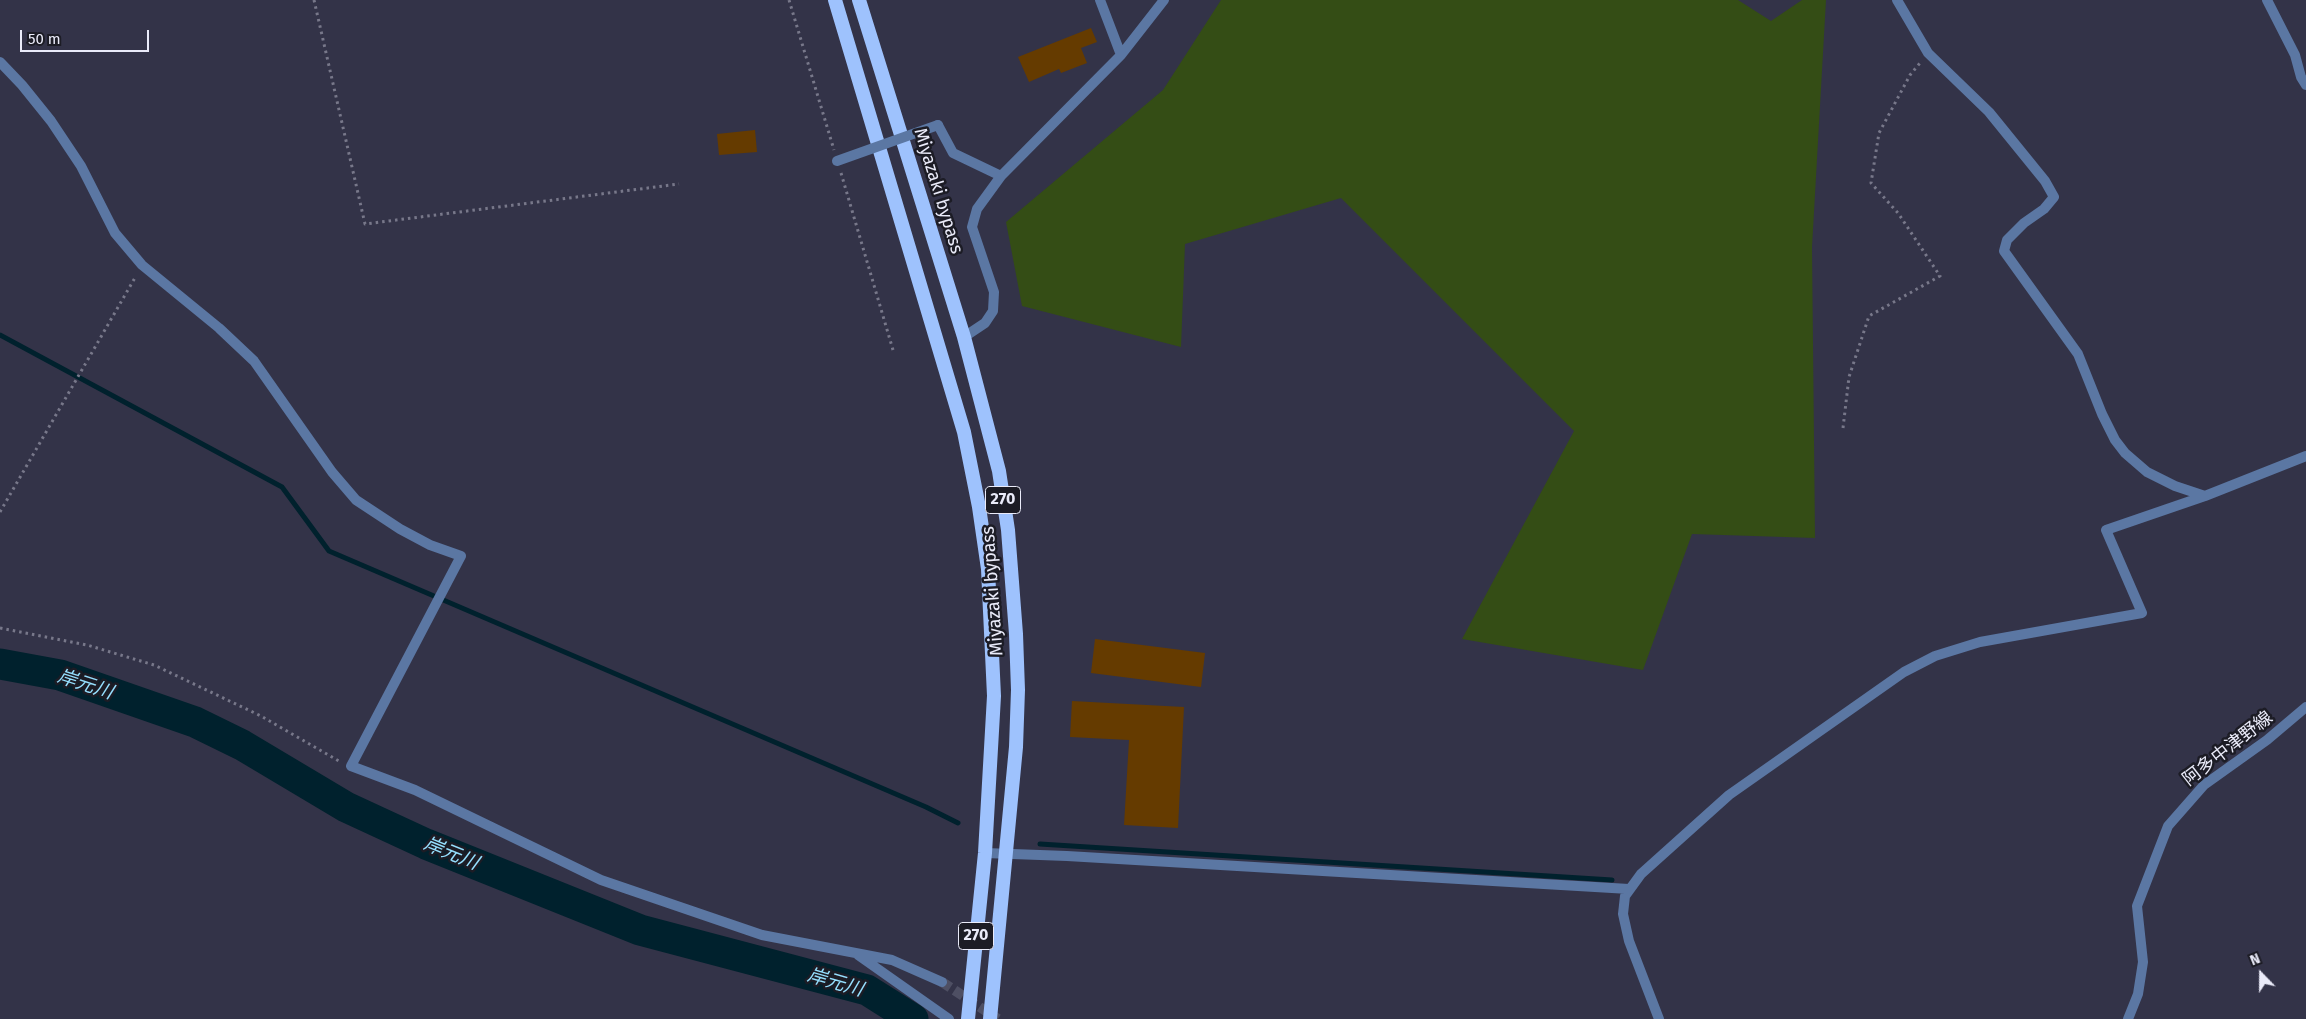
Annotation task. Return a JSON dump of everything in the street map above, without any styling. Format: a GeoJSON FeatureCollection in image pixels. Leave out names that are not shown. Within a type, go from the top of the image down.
{"type":"FeatureCollection","features":[{"type":"Feature","properties":{"kind":"highway","name":"Miyazaki bypass"},"geometry":{"type":"LineString","coordinates":[[835,0],[962,422],[980,507],[988,569],[994,696],[985,853],[968,1019]]}},
{"type":"Feature","properties":{"kind":"highway","name":"Miyazaki bypass"},"geometry":{"type":"LineString","coordinates":[[859,0],[964,337],[998,471],[1008,530],[1013,584],[1018,690],[1016,747],[990,1019]]}},
{"type":"Feature","properties":{"kind":"street"},"geometry":{"type":"LineString","coordinates":[[1100,0],[1121,55]]}},
{"type":"Feature","properties":{"kind":"street"},"geometry":{"type":"LineString","coordinates":[[964,337],[985,323],[994,312],[994,292],[972,227],[976,209],[1001,176],[1121,55],[1164,0]]}},
{"type":"Feature","properties":{"kind":"street"},"geometry":{"type":"LineString","coordinates":[[1897,0],[1928,53],[1989,112],[2045,181],[2054,197],[2044,209],[2024,223],[2007,240],[2004,251],[2078,354],[2102,414],[2115,440],[2125,453],[2147,472],[2175,486],[2206,496]]}},
{"type":"Feature","properties":{"kind":"street"},"geometry":{"type":"LineString","coordinates":[[2267,0],[2295,55],[2301,77],[2306,85]]}},
{"type":"Feature","properties":{"kind":"street"},"geometry":{"type":"LineString","coordinates":[[0,62],[22,85],[51,121],[81,166],[115,233],[142,265],[219,328],[254,361],[332,472],[356,500],[400,529],[430,545],[461,556],[351,766],[415,790],[601,880],[762,935],[892,960],[942,982]]}},
{"type":"Feature","properties":{"kind":"street"},"geometry":{"type":"LineString","coordinates":[[837,161],[938,125],[953,153],[1001,176]]}},
{"type":"Feature","properties":{"kind":"street"},"geometry":{"type":"LineString","coordinates":[[1659,1019],[1629,941],[1623,914],[1625,896],[1641,874],[1729,795],[1904,672],[1935,656],[1980,642],[2142,613],[2106,530],[2206,496],[2306,456]]}},
{"type":"Feature","properties":{"kind":"street","name":"阿多中津野線"},"geometry":{"type":"LineString","coordinates":[[2128,1019],[2138,994],[2143,962],[2137,906],[2168,826],[2204,786],[2267,740],[2306,707]]}},
{"type":"Feature","properties":{"kind":"street"},"geometry":{"type":"LineString","coordinates":[[985,853],[1067,856],[1629,889]]}},
{"type":"Feature","properties":{"kind":"street"},"geometry":{"type":"LineString","coordinates":[[854,952],[950,1019]]}},
{"type":"Feature","properties":{"kind":"path"},"geometry":{"type":"LineString","coordinates":[[314,0],[365,224],[679,184]]}},
{"type":"Feature","properties":{"kind":"path"},"geometry":{"type":"LineString","coordinates":[[789,0],[893,350]]}},
{"type":"Feature","properties":{"kind":"path"},"geometry":{"type":"LineString","coordinates":[[1843,428],[1849,377],[1869,316],[1940,276],[1898,213],[1871,183],[1879,134],[1910,75],[1928,53]]}},
{"type":"Feature","properties":{"kind":"path"},"geometry":{"type":"LineString","coordinates":[[0,512],[142,265]]}},
{"type":"Feature","properties":{"kind":"path"},"geometry":{"type":"LineString","coordinates":[[0,628],[87,645],[154,665],[261,716],[351,766]]}},
{"type":"Feature","properties":{"kind":"green space"},"geometry":{"type":"Polygon","coordinates":[[[1221,0],[1738,0],[1771,21],[1802,0],[1826,0],[1812,247],[1815,538],[1692,534],[1643,670],[1462,639],[1574,431],[1341,198],[1185,244],[1181,347],[1022,306],[1006,222],[1163,90],[1221,0]]]}},
{"type":"Feature","properties":{"kind":"building"},"geometry":{"type":"Polygon","coordinates":[[[1091,28],[1097,42],[1081,48],[1087,63],[1061,73],[1059,69],[1029,82],[1018,57],[1091,28]]]}},
{"type":"Feature","properties":{"kind":"building"},"geometry":{"type":"Polygon","coordinates":[[[755,130],[757,152],[719,155],[717,134],[755,130]]]}},
{"type":"Feature","properties":{"kind":"building"},"geometry":{"type":"Polygon","coordinates":[[[1095,639],[1205,653],[1201,687],[1091,673],[1095,639]]]}},
{"type":"Feature","properties":{"kind":"building"},"geometry":{"type":"Polygon","coordinates":[[[1072,701],[1184,707],[1178,828],[1124,825],[1129,740],[1070,737],[1072,701]]]}},
{"type":"Feature","properties":{"kind":"waterway"},"geometry":{"type":"LineString","coordinates":[[0,335],[282,487],[329,551],[926,807],[958,823]]}},
{"type":"Feature","properties":{"kind":"waterway","name":"岸元川"},"geometry":{"type":"LineString","coordinates":[[0,664],[60,675],[195,722],[242,745],[346,807],[426,844],[640,930],[867,990],[913,1019]]}},
{"type":"Feature","properties":{"kind":"waterway"},"geometry":{"type":"LineString","coordinates":[[1040,844],[1612,880]]}},
{"type":"Feature","properties":{"kind":"tunnel"},"geometry":{"type":"LineString","coordinates":[[942,982],[998,1019]]}}]}
